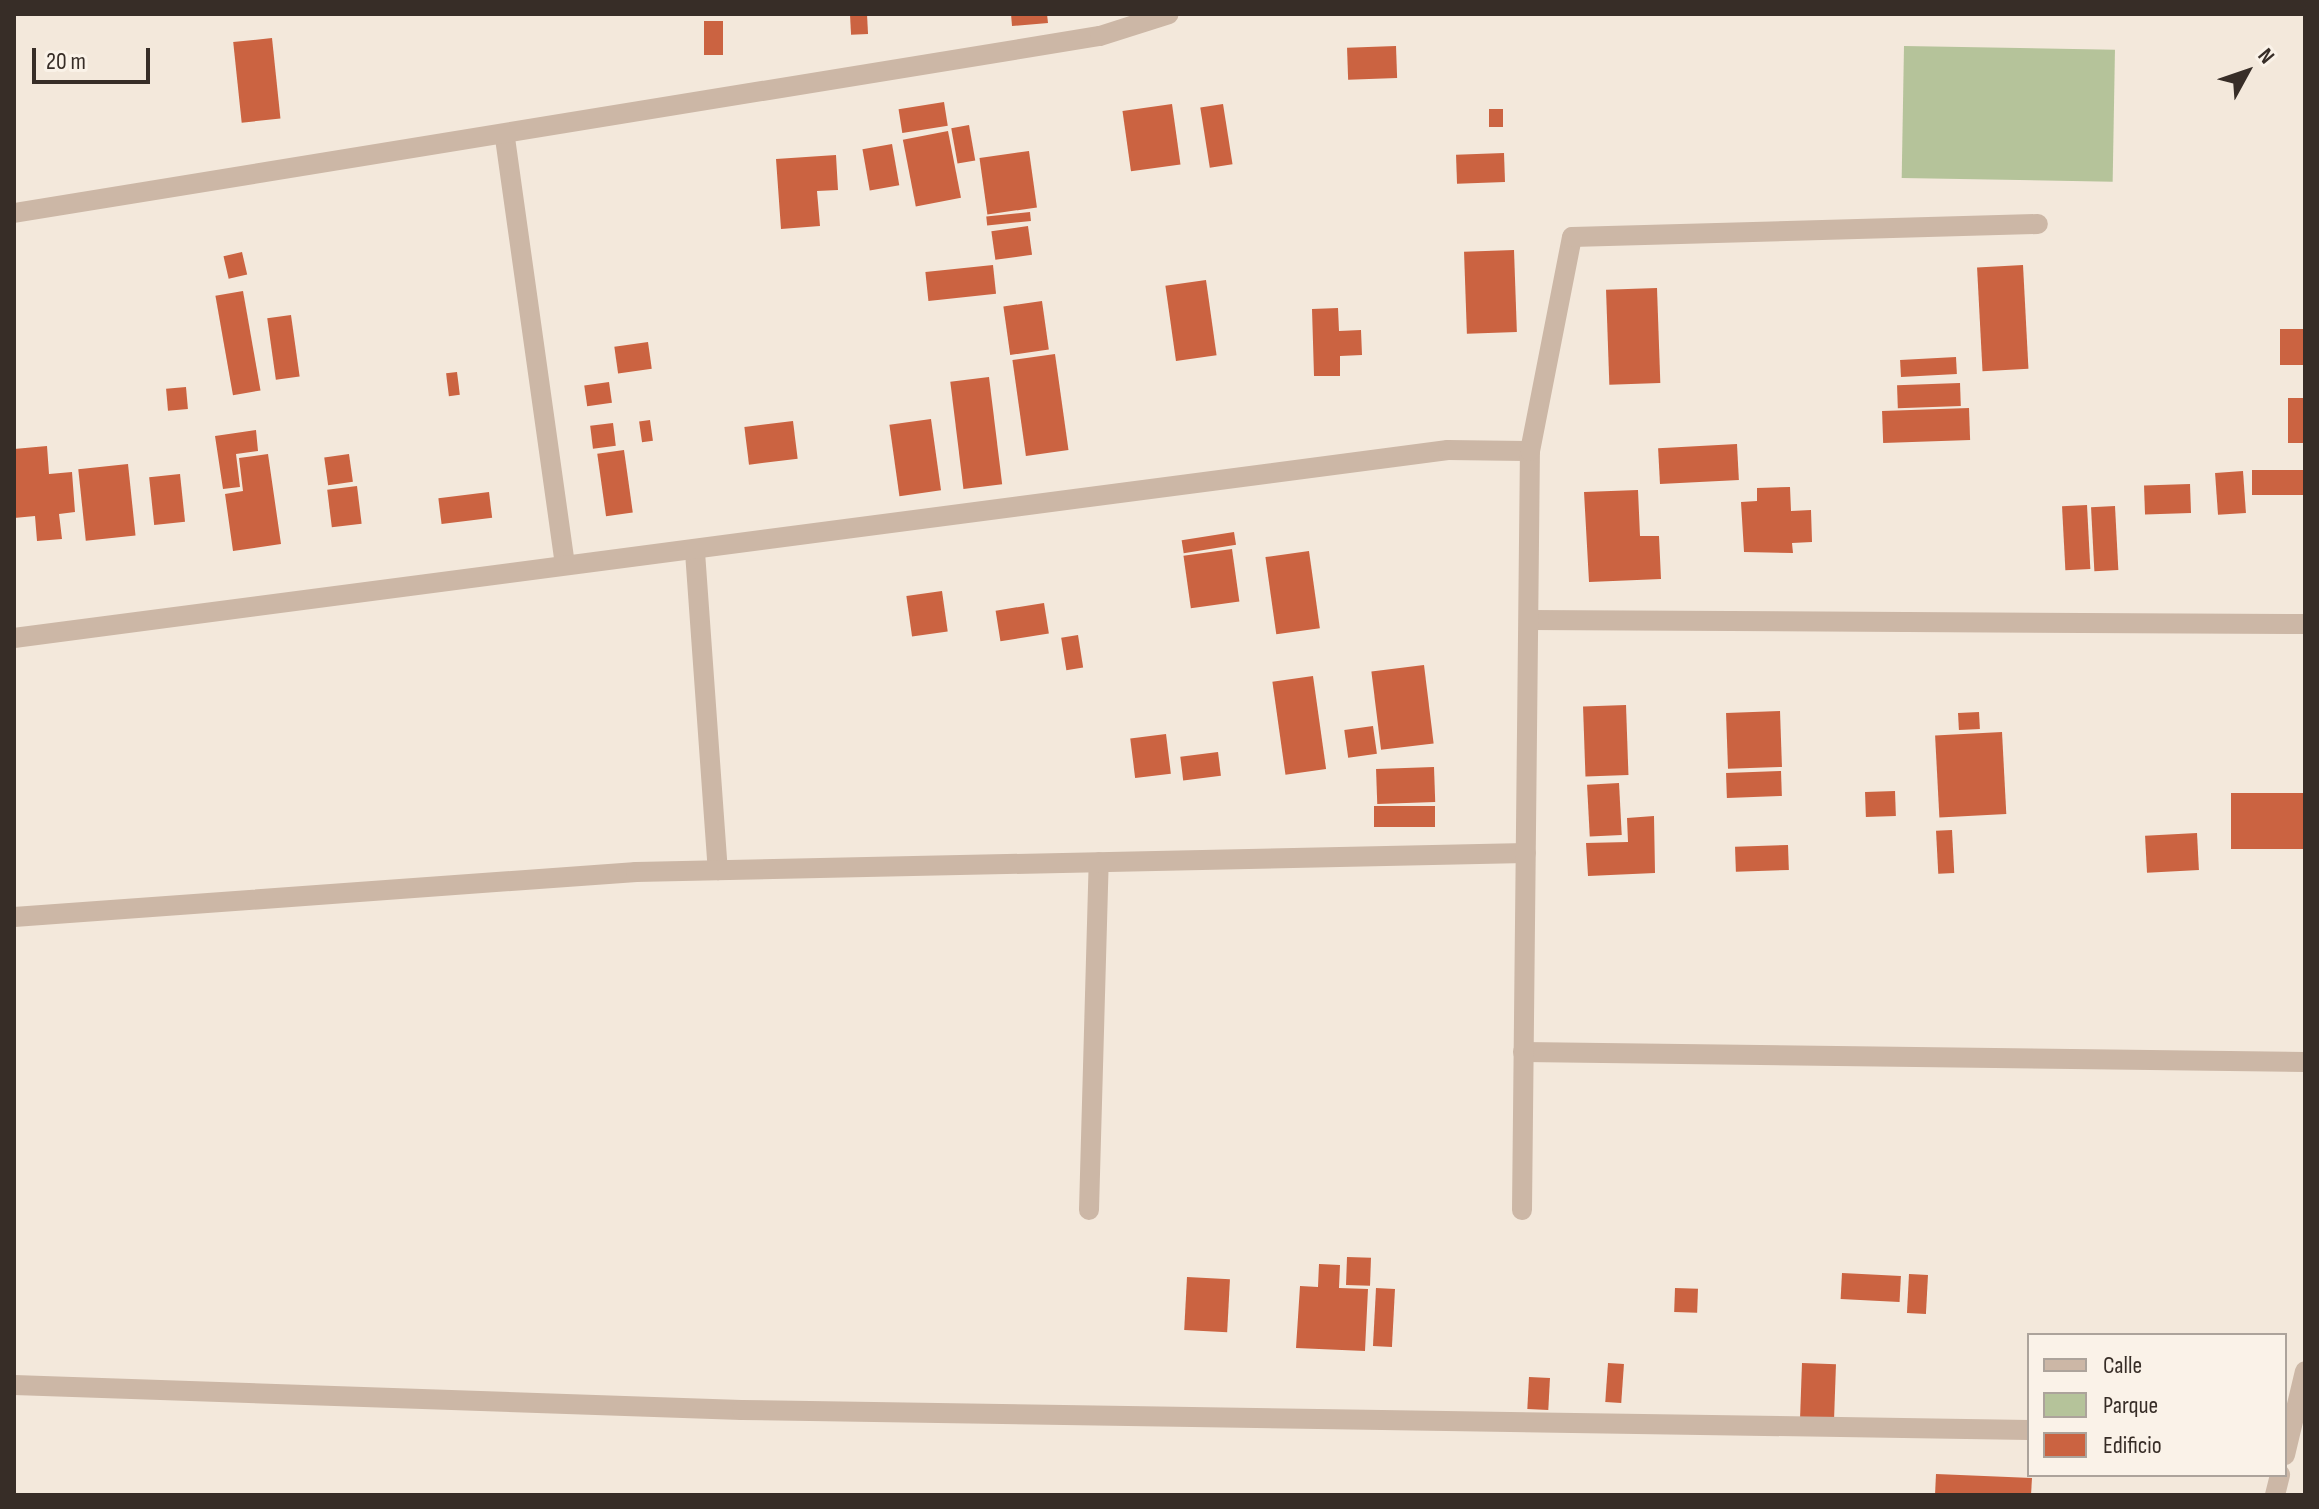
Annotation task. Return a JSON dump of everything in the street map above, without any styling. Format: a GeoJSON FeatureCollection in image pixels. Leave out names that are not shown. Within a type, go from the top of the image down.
{"type":"FeatureCollection","features":[{"type":"Feature","properties":{"kind":"street"},"geometry":{"type":"LineString","coordinates":[[14,213],[505,138],[1100,36],[1169,14]]}},
{"type":"Feature","properties":{"kind":"street"},"geometry":{"type":"LineString","coordinates":[[505,138],[565,564]]}},
{"type":"Feature","properties":{"kind":"street"},"geometry":{"type":"LineString","coordinates":[[1522,1210],[1530,451],[1572,237],[2038,224]]}},
{"type":"Feature","properties":{"kind":"street"},"geometry":{"type":"LineString","coordinates":[[14,638],[565,564],[695,552],[1448,450],[1530,451]]}},
{"type":"Feature","properties":{"kind":"street"},"geometry":{"type":"LineString","coordinates":[[695,552],[718,870]]}},
{"type":"Feature","properties":{"kind":"street"},"geometry":{"type":"LineString","coordinates":[[1529,620],[2305,624]]}},
{"type":"Feature","properties":{"kind":"street"},"geometry":{"type":"LineString","coordinates":[[14,917],[718,870],[1526,853]]}},
{"type":"Feature","properties":{"kind":"street"},"geometry":{"type":"LineString","coordinates":[[1089,1210],[1099,862]]}},
{"type":"Feature","properties":{"kind":"street"},"geometry":{"type":"LineString","coordinates":[[1523,1052],[2305,1062]]}},
{"type":"Feature","properties":{"kind":"street"},"geometry":{"type":"LineString","coordinates":[[2288,1434],[2305,1371]]}},
{"type":"Feature","properties":{"kind":"street"},"geometry":{"type":"LineString","coordinates":[[14,1385],[742,1410],[2027,1430]]}},
{"type":"Feature","properties":{"kind":"green space"},"geometry":{"type":"Polygon","coordinates":[[[1904,46],[2115,50],[2113,182],[1902,178],[1904,46]]]}},
{"type":"Feature","properties":{"kind":"building"},"geometry":{"type":"Polygon","coordinates":[[[867,14],[868,34],[851,35],[850,15],[867,14]]]}},
{"type":"Feature","properties":{"kind":"building"},"geometry":{"type":"Polygon","coordinates":[[[1011,14],[1047,14],[1048,23],[1012,26],[1011,14]]]}},
{"type":"Feature","properties":{"kind":"building"},"geometry":{"type":"Polygon","coordinates":[[[704,21],[723,21],[723,55],[704,55],[704,21]]]}},
{"type":"Feature","properties":{"kind":"building"},"geometry":{"type":"Polygon","coordinates":[[[272,38],[280,119],[242,123],[233,42],[272,38]]]}},
{"type":"Feature","properties":{"kind":"building"},"geometry":{"type":"Polygon","coordinates":[[[1396,46],[1397,78],[1348,80],[1347,48],[1396,46]]]}},
{"type":"Feature","properties":{"kind":"building"},"geometry":{"type":"Polygon","coordinates":[[[944,102],[948,126],[902,133],[899,109],[944,102]]]}},
{"type":"Feature","properties":{"kind":"building"},"geometry":{"type":"Polygon","coordinates":[[[1172,104],[1180,164],[1131,171],[1122,111],[1172,104]]]}},
{"type":"Feature","properties":{"kind":"building"},"geometry":{"type":"Polygon","coordinates":[[[1223,104],[1233,164],[1210,168],[1200,108],[1223,104]]]}},
{"type":"Feature","properties":{"kind":"building"},"geometry":{"type":"Polygon","coordinates":[[[1489,109],[1503,109],[1503,127],[1489,127],[1489,109]]]}},
{"type":"Feature","properties":{"kind":"building"},"geometry":{"type":"Polygon","coordinates":[[[969,125],[975,160],[958,164],[951,128],[969,125]]]}},
{"type":"Feature","properties":{"kind":"building"},"geometry":{"type":"Polygon","coordinates":[[[948,131],[961,198],[916,207],[903,140],[948,131]]]}},
{"type":"Feature","properties":{"kind":"building"},"geometry":{"type":"Polygon","coordinates":[[[892,144],[899,185],[870,191],[862,149],[892,144]]]}},
{"type":"Feature","properties":{"kind":"building"},"geometry":{"type":"Polygon","coordinates":[[[1029,151],[1037,207],[987,214],[979,158],[1029,151]]]}},
{"type":"Feature","properties":{"kind":"building"},"geometry":{"type":"Polygon","coordinates":[[[1504,153],[1505,182],[1457,184],[1456,155],[1504,153]]]}},
{"type":"Feature","properties":{"kind":"building"},"geometry":{"type":"Polygon","coordinates":[[[836,155],[838,190],[817,191],[820,226],[781,229],[776,159],[836,155]]]}},
{"type":"Feature","properties":{"kind":"building"},"geometry":{"type":"Polygon","coordinates":[[[1030,212],[1031,221],[987,226],[986,217],[1030,212]]]}},
{"type":"Feature","properties":{"kind":"building"},"geometry":{"type":"Polygon","coordinates":[[[1028,226],[1032,255],[995,260],[991,231],[1028,226]]]}},
{"type":"Feature","properties":{"kind":"building"},"geometry":{"type":"Polygon","coordinates":[[[1514,250],[1517,332],[1467,334],[1464,252],[1514,250]]]}},
{"type":"Feature","properties":{"kind":"building"},"geometry":{"type":"Polygon","coordinates":[[[242,252],[247,274],[229,279],[223,256],[242,252]]]}},
{"type":"Feature","properties":{"kind":"building"},"geometry":{"type":"Polygon","coordinates":[[[993,265],[996,294],[928,301],[925,272],[993,265]]]}},
{"type":"Feature","properties":{"kind":"building"},"geometry":{"type":"Polygon","coordinates":[[[2023,265],[2028,369],[1983,371],[1977,267],[2023,265]]]}},
{"type":"Feature","properties":{"kind":"building"},"geometry":{"type":"Polygon","coordinates":[[[1206,280],[1217,355],[1176,361],[1165,286],[1206,280]]]}},
{"type":"Feature","properties":{"kind":"building"},"geometry":{"type":"Polygon","coordinates":[[[1657,288],[1660,383],[1609,385],[1606,290],[1657,288]]]}},
{"type":"Feature","properties":{"kind":"building"},"geometry":{"type":"Polygon","coordinates":[[[243,291],[261,390],[233,395],[215,296],[243,291]]]}},
{"type":"Feature","properties":{"kind":"building"},"geometry":{"type":"Polygon","coordinates":[[[1042,301],[1049,350],[1010,355],[1003,306],[1042,301]]]}},
{"type":"Feature","properties":{"kind":"building"},"geometry":{"type":"Polygon","coordinates":[[[1338,308],[1339,331],[1361,330],[1362,355],[1340,356],[1340,376],[1314,376],[1312,309],[1338,308]]]}},
{"type":"Feature","properties":{"kind":"building"},"geometry":{"type":"Polygon","coordinates":[[[291,315],[300,376],[276,380],[267,318],[291,315]]]}},
{"type":"Feature","properties":{"kind":"building"},"geometry":{"type":"Polygon","coordinates":[[[2280,329],[2305,329],[2305,365],[2280,365],[2280,329]]]}},
{"type":"Feature","properties":{"kind":"building"},"geometry":{"type":"Polygon","coordinates":[[[648,342],[652,369],[618,373],[614,347],[648,342]]]}},
{"type":"Feature","properties":{"kind":"building"},"geometry":{"type":"Polygon","coordinates":[[[1055,354],[1068,450],[1026,456],[1012,360],[1055,354]]]}},
{"type":"Feature","properties":{"kind":"building"},"geometry":{"type":"Polygon","coordinates":[[[1956,357],[1957,374],[1901,377],[1900,360],[1956,357]]]}},
{"type":"Feature","properties":{"kind":"building"},"geometry":{"type":"Polygon","coordinates":[[[457,372],[460,395],[449,396],[446,373],[457,372]]]}},
{"type":"Feature","properties":{"kind":"building"},"geometry":{"type":"Polygon","coordinates":[[[989,377],[1002,484],[963,489],[950,382],[989,377]]]}},
{"type":"Feature","properties":{"kind":"building"},"geometry":{"type":"Polygon","coordinates":[[[609,382],[612,403],[587,406],[584,385],[609,382]]]}},
{"type":"Feature","properties":{"kind":"building"},"geometry":{"type":"Polygon","coordinates":[[[1960,383],[1961,406],[1898,408],[1897,385],[1960,383]]]}},
{"type":"Feature","properties":{"kind":"building"},"geometry":{"type":"Polygon","coordinates":[[[186,387],[188,409],[168,411],[166,389],[186,387]]]}},
{"type":"Feature","properties":{"kind":"building"},"geometry":{"type":"Polygon","coordinates":[[[2288,398],[2305,398],[2305,443],[2288,443],[2288,398]]]}},
{"type":"Feature","properties":{"kind":"building"},"geometry":{"type":"Polygon","coordinates":[[[1969,408],[1970,440],[1883,443],[1882,411],[1969,408]]]}},
{"type":"Feature","properties":{"kind":"building"},"geometry":{"type":"Polygon","coordinates":[[[931,419],[941,490],[899,496],[889,425],[931,419]]]}},
{"type":"Feature","properties":{"kind":"building"},"geometry":{"type":"Polygon","coordinates":[[[650,420],[653,441],[642,442],[639,422],[650,420]]]}},
{"type":"Feature","properties":{"kind":"building"},"geometry":{"type":"Polygon","coordinates":[[[793,421],[798,459],[749,465],[744,427],[793,421]]]}},
{"type":"Feature","properties":{"kind":"building"},"geometry":{"type":"Polygon","coordinates":[[[613,423],[616,446],[593,449],[590,426],[613,423]]]}},
{"type":"Feature","properties":{"kind":"building"},"geometry":{"type":"Polygon","coordinates":[[[256,430],[258,451],[236,454],[240,487],[223,489],[215,436],[256,430]]]}},
{"type":"Feature","properties":{"kind":"building"},"geometry":{"type":"Polygon","coordinates":[[[1737,444],[1739,480],[1660,484],[1658,448],[1737,444]]]}},
{"type":"Feature","properties":{"kind":"building"},"geometry":{"type":"Polygon","coordinates":[[[47,446],[49,474],[72,472],[75,512],[59,514],[62,539],[37,541],[35,516],[14,518],[14,449],[47,446]]]}},
{"type":"Feature","properties":{"kind":"building"},"geometry":{"type":"Polygon","coordinates":[[[624,450],[633,512],[606,516],[597,454],[624,450]]]}},
{"type":"Feature","properties":{"kind":"building"},"geometry":{"type":"Polygon","coordinates":[[[268,454],[281,544],[233,551],[225,494],[243,491],[239,458],[268,454]]]}},
{"type":"Feature","properties":{"kind":"building"},"geometry":{"type":"Polygon","coordinates":[[[349,454],[353,482],[328,485],[324,457],[349,454]]]}},
{"type":"Feature","properties":{"kind":"building"},"geometry":{"type":"Polygon","coordinates":[[[128,464],[136,536],[86,541],[78,469],[128,464]]]}},
{"type":"Feature","properties":{"kind":"building"},"geometry":{"type":"Polygon","coordinates":[[[2252,470],[2305,470],[2305,495],[2252,495],[2252,470]]]}},
{"type":"Feature","properties":{"kind":"building"},"geometry":{"type":"Polygon","coordinates":[[[2243,471],[2246,513],[2218,515],[2215,473],[2243,471]]]}},
{"type":"Feature","properties":{"kind":"building"},"geometry":{"type":"Polygon","coordinates":[[[180,474],[185,522],[154,525],[149,477],[180,474]]]}},
{"type":"Feature","properties":{"kind":"building"},"geometry":{"type":"Polygon","coordinates":[[[2190,484],[2191,513],[2145,515],[2144,486],[2190,484]]]}},
{"type":"Feature","properties":{"kind":"building"},"geometry":{"type":"Polygon","coordinates":[[[357,486],[362,524],[332,527],[327,490],[357,486]]]}},
{"type":"Feature","properties":{"kind":"building"},"geometry":{"type":"Polygon","coordinates":[[[1790,487],[1791,511],[1811,510],[1812,542],[1792,543],[1793,553],[1744,552],[1741,502],[1757,501],[1757,488],[1790,487]]]}},
{"type":"Feature","properties":{"kind":"building"},"geometry":{"type":"Polygon","coordinates":[[[1638,490],[1640,536],[1659,536],[1661,579],[1589,582],[1584,492],[1638,490]]]}},
{"type":"Feature","properties":{"kind":"building"},"geometry":{"type":"Polygon","coordinates":[[[489,492],[492,518],[442,524],[438,498],[489,492]]]}},
{"type":"Feature","properties":{"kind":"building"},"geometry":{"type":"Polygon","coordinates":[[[2087,505],[2090,569],[2065,570],[2062,506],[2087,505]]]}},
{"type":"Feature","properties":{"kind":"building"},"geometry":{"type":"Polygon","coordinates":[[[2115,506],[2118,570],[2094,571],[2091,507],[2115,506]]]}},
{"type":"Feature","properties":{"kind":"building"},"geometry":{"type":"Polygon","coordinates":[[[1234,532],[1236,545],[1184,553],[1182,540],[1234,532]]]}},
{"type":"Feature","properties":{"kind":"building"},"geometry":{"type":"Polygon","coordinates":[[[1232,549],[1239,601],[1191,608],[1183,556],[1232,549]]]}},
{"type":"Feature","properties":{"kind":"building"},"geometry":{"type":"Polygon","coordinates":[[[1309,551],[1320,628],[1276,634],[1265,557],[1309,551]]]}},
{"type":"Feature","properties":{"kind":"building"},"geometry":{"type":"Polygon","coordinates":[[[942,591],[948,632],[912,637],[906,596],[942,591]]]}},
{"type":"Feature","properties":{"kind":"building"},"geometry":{"type":"Polygon","coordinates":[[[1044,603],[1049,634],[1000,641],[996,611],[1044,603]]]}},
{"type":"Feature","properties":{"kind":"building"},"geometry":{"type":"Polygon","coordinates":[[[1078,635],[1083,668],[1066,670],[1061,638],[1078,635]]]}},
{"type":"Feature","properties":{"kind":"building"},"geometry":{"type":"Polygon","coordinates":[[[1424,665],[1434,743],[1381,750],[1371,671],[1424,665]]]}},
{"type":"Feature","properties":{"kind":"building"},"geometry":{"type":"Polygon","coordinates":[[[1313,676],[1326,769],[1285,775],[1272,682],[1313,676]]]}},
{"type":"Feature","properties":{"kind":"building"},"geometry":{"type":"Polygon","coordinates":[[[1626,705],[1628,775],[1585,776],[1583,707],[1626,705]]]}},
{"type":"Feature","properties":{"kind":"building"},"geometry":{"type":"Polygon","coordinates":[[[1780,711],[1782,767],[1728,769],[1726,713],[1780,711]]]}},
{"type":"Feature","properties":{"kind":"building"},"geometry":{"type":"Polygon","coordinates":[[[1979,712],[1980,729],[1959,730],[1958,713],[1979,712]]]}},
{"type":"Feature","properties":{"kind":"building"},"geometry":{"type":"Polygon","coordinates":[[[1373,726],[1377,754],[1348,758],[1344,730],[1373,726]]]}},
{"type":"Feature","properties":{"kind":"building"},"geometry":{"type":"Polygon","coordinates":[[[2002,732],[2006,814],[1939,817],[1935,736],[2002,732]]]}},
{"type":"Feature","properties":{"kind":"building"},"geometry":{"type":"Polygon","coordinates":[[[1166,734],[1171,774],[1135,778],[1130,738],[1166,734]]]}},
{"type":"Feature","properties":{"kind":"building"},"geometry":{"type":"Polygon","coordinates":[[[1218,752],[1221,776],[1183,780],[1180,757],[1218,752]]]}},
{"type":"Feature","properties":{"kind":"building"},"geometry":{"type":"Polygon","coordinates":[[[1434,767],[1435,802],[1377,804],[1376,769],[1434,767]]]}},
{"type":"Feature","properties":{"kind":"building"},"geometry":{"type":"Polygon","coordinates":[[[1781,771],[1782,796],[1727,798],[1726,773],[1781,771]]]}},
{"type":"Feature","properties":{"kind":"building"},"geometry":{"type":"Polygon","coordinates":[[[1619,783],[1622,835],[1590,837],[1587,785],[1619,783]]]}},
{"type":"Feature","properties":{"kind":"building"},"geometry":{"type":"Polygon","coordinates":[[[1895,791],[1896,816],[1866,817],[1865,792],[1895,791]]]}},
{"type":"Feature","properties":{"kind":"building"},"geometry":{"type":"Polygon","coordinates":[[[2231,793],[2305,793],[2305,849],[2231,849],[2231,793]]]}},
{"type":"Feature","properties":{"kind":"building"},"geometry":{"type":"Polygon","coordinates":[[[1374,806],[1435,806],[1435,827],[1374,827],[1374,806]]]}},
{"type":"Feature","properties":{"kind":"building"},"geometry":{"type":"Polygon","coordinates":[[[1654,816],[1655,873],[1588,876],[1586,843],[1628,842],[1627,818],[1654,816]]]}},
{"type":"Feature","properties":{"kind":"building"},"geometry":{"type":"Polygon","coordinates":[[[1952,830],[1954,873],[1938,874],[1936,831],[1952,830]]]}},
{"type":"Feature","properties":{"kind":"building"},"geometry":{"type":"Polygon","coordinates":[[[2197,833],[2199,870],[2147,873],[2145,836],[2197,833]]]}},
{"type":"Feature","properties":{"kind":"building"},"geometry":{"type":"Polygon","coordinates":[[[1788,845],[1789,870],[1736,872],[1735,847],[1788,845]]]}},
{"type":"Feature","properties":{"kind":"building"},"geometry":{"type":"Polygon","coordinates":[[[1347,1257],[1371,1258],[1370,1286],[1346,1285],[1347,1257]]]}},
{"type":"Feature","properties":{"kind":"building"},"geometry":{"type":"Polygon","coordinates":[[[1319,1264],[1340,1265],[1339,1288],[1368,1289],[1365,1351],[1296,1348],[1300,1286],[1318,1287],[1319,1264]]]}},
{"type":"Feature","properties":{"kind":"building"},"geometry":{"type":"Polygon","coordinates":[[[1842,1273],[1901,1276],[1900,1302],[1841,1299],[1842,1273]]]}},
{"type":"Feature","properties":{"kind":"building"},"geometry":{"type":"Polygon","coordinates":[[[1909,1274],[1928,1275],[1926,1314],[1907,1313],[1909,1274]]]}},
{"type":"Feature","properties":{"kind":"building"},"geometry":{"type":"Polygon","coordinates":[[[1187,1277],[1230,1279],[1227,1332],[1184,1330],[1187,1277]]]}},
{"type":"Feature","properties":{"kind":"building"},"geometry":{"type":"Polygon","coordinates":[[[1376,1288],[1395,1289],[1392,1347],[1373,1346],[1376,1288]]]}},
{"type":"Feature","properties":{"kind":"building"},"geometry":{"type":"Polygon","coordinates":[[[1675,1288],[1698,1289],[1697,1313],[1674,1312],[1675,1288]]]}},
{"type":"Feature","properties":{"kind":"building"},"geometry":{"type":"Polygon","coordinates":[[[1608,1363],[1624,1364],[1621,1403],[1605,1402],[1608,1363]]]}},
{"type":"Feature","properties":{"kind":"building"},"geometry":{"type":"Polygon","coordinates":[[[1802,1363],[1836,1364],[1834,1422],[1800,1421],[1802,1363]]]}},
{"type":"Feature","properties":{"kind":"building"},"geometry":{"type":"Polygon","coordinates":[[[1529,1377],[1550,1378],[1548,1410],[1527,1409],[1529,1377]]]}},
{"type":"Feature","properties":{"kind":"building"},"geometry":{"type":"Polygon","coordinates":[[[1936,1474],[2032,1478],[2031,1495],[1935,1495],[1936,1474]]]}}]}
